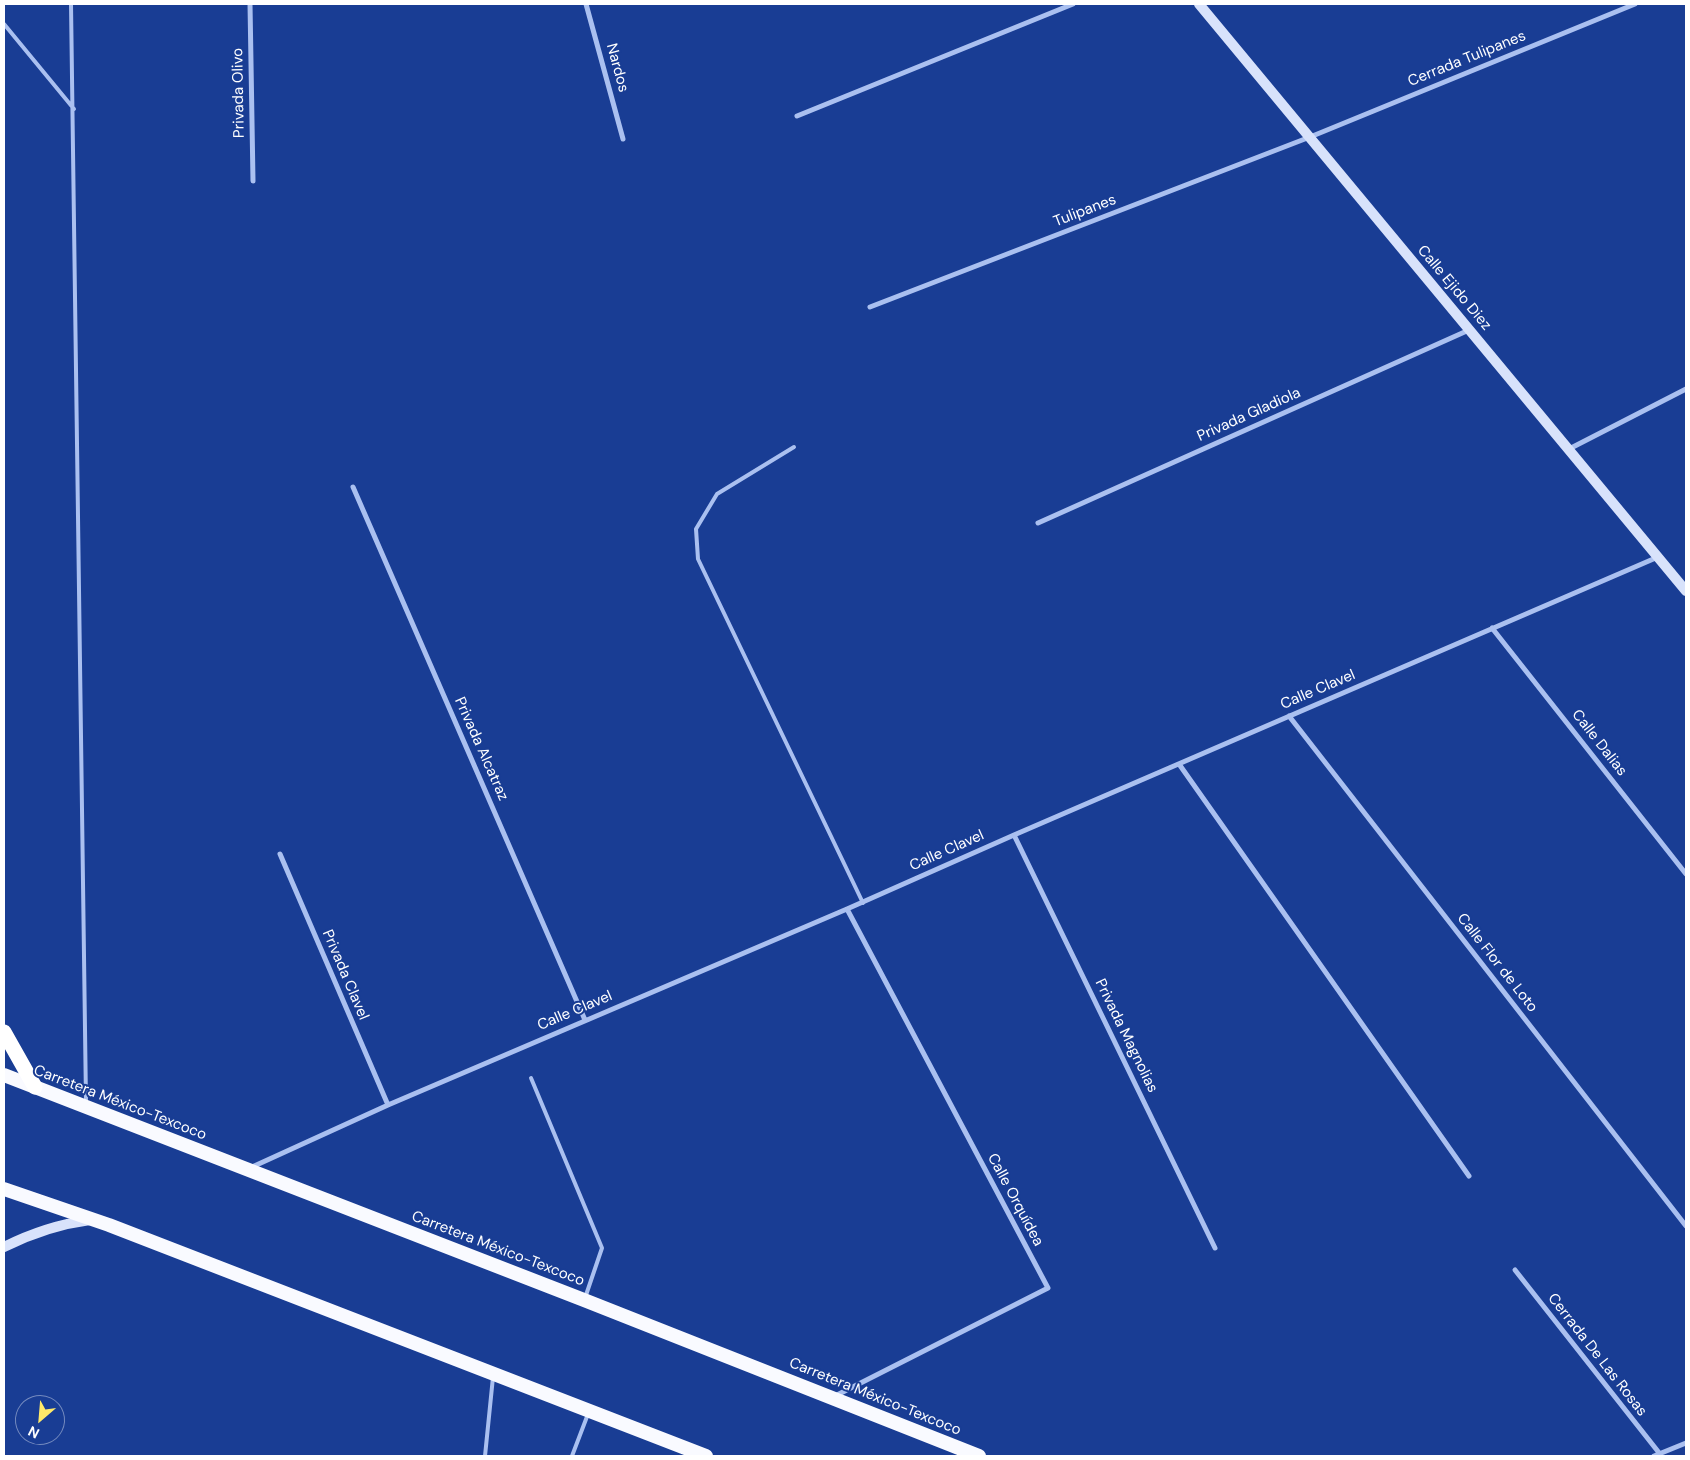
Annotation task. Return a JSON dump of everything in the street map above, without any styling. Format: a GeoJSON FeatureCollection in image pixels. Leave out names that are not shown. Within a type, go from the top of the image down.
{"type":"FeatureCollection","features":[{"type":"Feature","properties":{"kind":"highway"},"geometry":{"type":"LineString","coordinates":[[4,1032],[35,1087]]}},
{"type":"Feature","properties":{"kind":"highway","name":"Carretera México-Texcoco"},"geometry":{"type":"LineString","coordinates":[[4,1075],[584,1300],[979,1456]]}},
{"type":"Feature","properties":{"kind":"highway"},"geometry":{"type":"LineString","coordinates":[[4,1188],[91,1219],[706,1456]]}},
{"type":"Feature","properties":{"kind":"main road","name":"Calle Ejido Diez"},"geometry":{"type":"LineString","coordinates":[[1199,4],[1686,591]]}},
{"type":"Feature","properties":{"kind":"main road"},"geometry":{"type":"LineString","coordinates":[[4,1248],[32,1234],[61,1224],[91,1219]]}},
{"type":"Feature","properties":{"kind":"street","name":"Privada Olivo"},"geometry":{"type":"LineString","coordinates":[[250,4],[253,181]]}},
{"type":"Feature","properties":{"kind":"street","name":"Nardos"},"geometry":{"type":"LineString","coordinates":[[586,4],[623,139]]}},
{"type":"Feature","properties":{"kind":"street"},"geometry":{"type":"LineString","coordinates":[[797,116],[1073,4]]}},
{"type":"Feature","properties":{"kind":"street","name":"Cerrada Tulipanes"},"geometry":{"type":"LineString","coordinates":[[1310,137],[1635,4]]}},
{"type":"Feature","properties":{"kind":"street","name":"Tulipanes"},"geometry":{"type":"LineString","coordinates":[[870,307],[1310,137]]}},
{"type":"Feature","properties":{"kind":"street","name":"Privada Gladiola"},"geometry":{"type":"LineString","coordinates":[[1038,524],[1470,330]]}},
{"type":"Feature","properties":{"kind":"street"},"geometry":{"type":"LineString","coordinates":[[1569,450],[1686,389]]}},
{"type":"Feature","properties":{"kind":"street","name":"Privada Alcatraz"},"geometry":{"type":"LineString","coordinates":[[353,487],[585,1020]]}},
{"type":"Feature","properties":{"kind":"street","name":"Calle Clavel"},"geometry":{"type":"LineString","coordinates":[[247,1170],[585,1020],[848,910],[1014,835],[1658,557]]}},
{"type":"Feature","properties":{"kind":"street","name":"Calle Dalias"},"geometry":{"type":"LineString","coordinates":[[1492,628],[1686,874]]}},
{"type":"Feature","properties":{"kind":"street","name":"Calle Flor de Loto"},"geometry":{"type":"LineString","coordinates":[[1289,716],[1686,1226]]}},
{"type":"Feature","properties":{"kind":"street"},"geometry":{"type":"LineString","coordinates":[[1179,764],[1469,1176]]}},
{"type":"Feature","properties":{"kind":"street","name":"Privada Magnolias"},"geometry":{"type":"LineString","coordinates":[[1014,835],[1215,1248]]}},
{"type":"Feature","properties":{"kind":"street","name":"Privada Clavel"},"geometry":{"type":"LineString","coordinates":[[280,854],[388,1106]]}},
{"type":"Feature","properties":{"kind":"street","name":"Calle Orquídea"},"geometry":{"type":"LineString","coordinates":[[832,1397],[1048,1288],[848,910]]}},
{"type":"Feature","properties":{"kind":"street","name":"Cerrada De Las Rosas"},"geometry":{"type":"LineString","coordinates":[[1516,1270],[1657,1455]]}},
{"type":"Feature","properties":{"kind":"street"},"geometry":{"type":"LineString","coordinates":[[1657,1455],[1686,1443]]}},
{"type":"Feature","properties":{"kind":"lane"},"geometry":{"type":"LineString","coordinates":[[72,4],[74,315],[86,1107]]}},
{"type":"Feature","properties":{"kind":"lane"},"geometry":{"type":"LineString","coordinates":[[4,24],[74,109]]}},
{"type":"Feature","properties":{"kind":"lane"},"geometry":{"type":"LineString","coordinates":[[794,447],[717,494],[696,529],[698,559],[863,903]]}},
{"type":"Feature","properties":{"kind":"lane"},"geometry":{"type":"LineString","coordinates":[[531,1078],[602,1248],[584,1300]]}},
{"type":"Feature","properties":{"kind":"lane"},"geometry":{"type":"LineString","coordinates":[[485,1456],[494,1374]]}},
{"type":"Feature","properties":{"kind":"lane"},"geometry":{"type":"LineString","coordinates":[[572,1456],[589,1411]]}}]}
